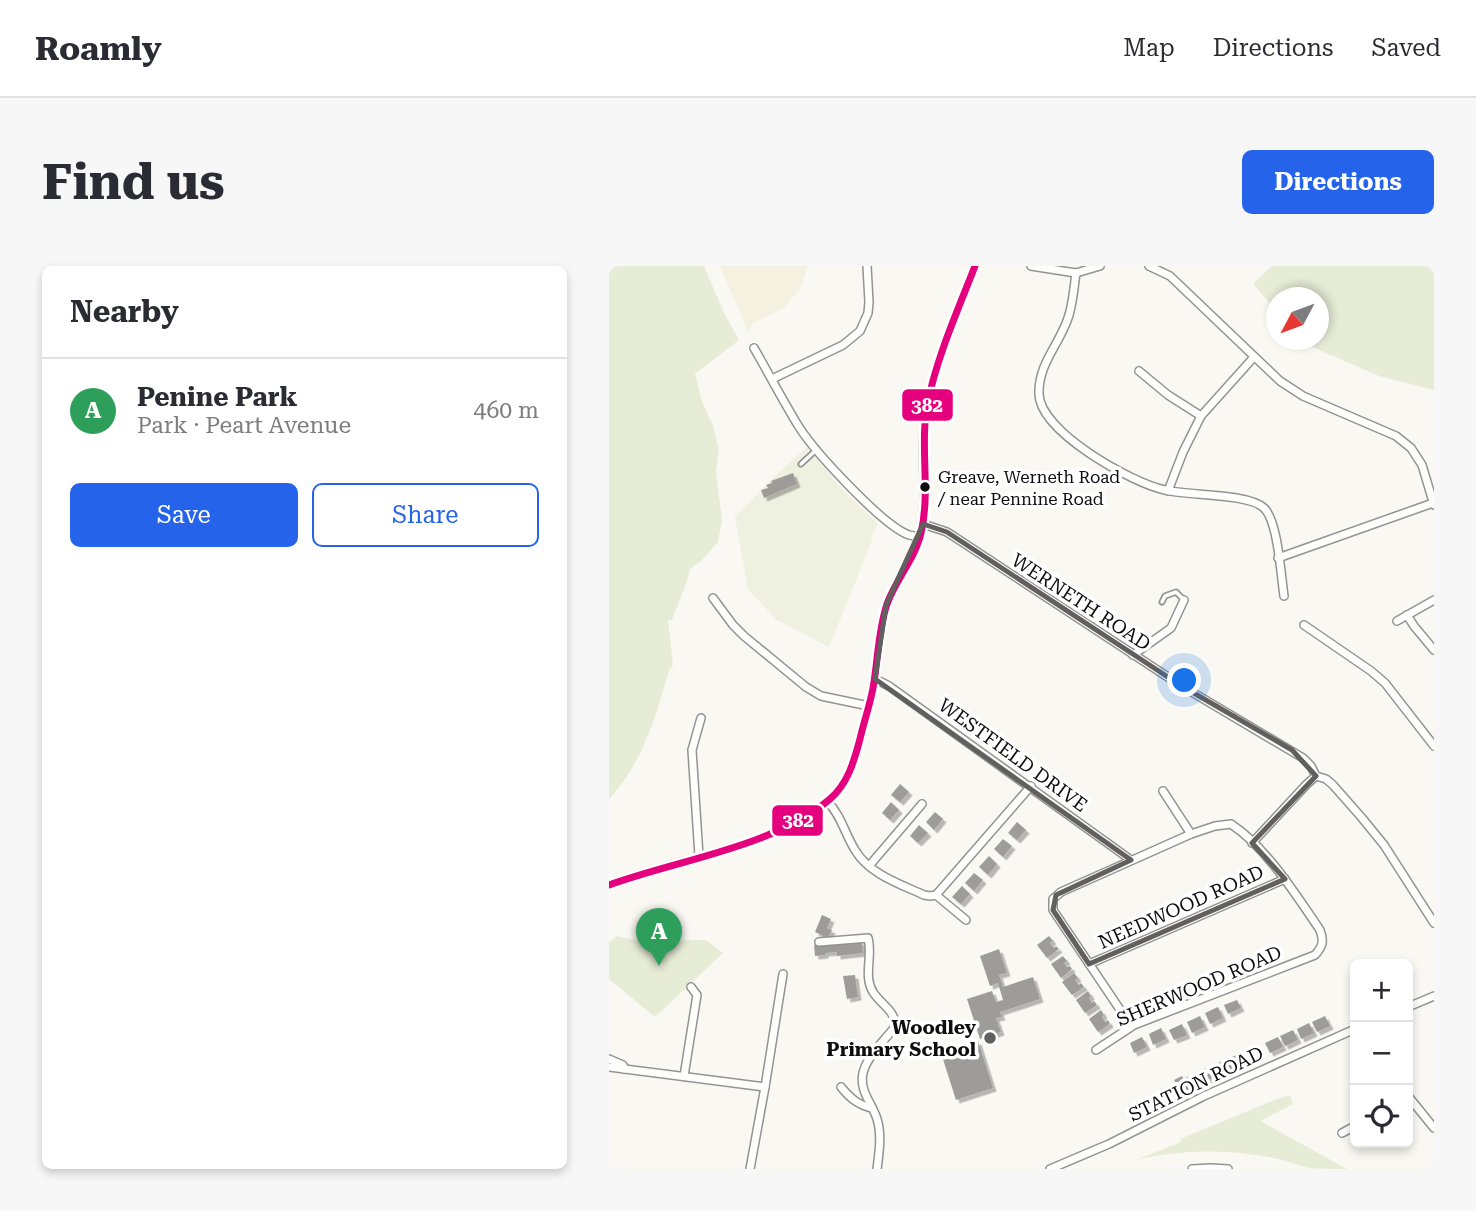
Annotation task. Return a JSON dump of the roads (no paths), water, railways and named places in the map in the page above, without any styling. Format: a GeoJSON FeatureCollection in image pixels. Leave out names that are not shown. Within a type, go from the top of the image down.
{"type":"FeatureCollection","features":[{"type":"Feature","properties":{"kind":"street"},"geometry":{"type":"LineString","coordinates":[[772,379],[843,345],[860,331],[868,313],[867,266]]}},
{"type":"Feature","properties":{"kind":"street"},"geometry":{"type":"LineString","coordinates":[[609,885],[764,836],[803,817],[828,801],[839,790],[857,749],[869,706],[886,605],[920,537],[923,524],[923,445],[927,404],[941,356],[975,266]]}},
{"type":"Feature","properties":{"kind":"street"},"geometry":{"type":"LineString","coordinates":[[1031,266],[1076,273],[1100,266]]}},
{"type":"Feature","properties":{"kind":"street"},"geometry":{"type":"LineString","coordinates":[[1149,266],[1170,276],[1280,381],[1303,396],[1396,436],[1411,448],[1422,465],[1434,504],[1279,558]]}},
{"type":"Feature","properties":{"kind":"street"},"geometry":{"type":"LineString","coordinates":[[1076,273],[1069,315],[1042,372],[1039,395],[1043,409],[1067,437],[1090,454],[1154,487],[1249,500],[1264,508],[1272,521],[1284,596]]}},
{"type":"Feature","properties":{"kind":"street"},"geometry":{"type":"LineString","coordinates":[[754,348],[800,428],[817,450],[876,511],[908,535],[920,537]]}},
{"type":"Feature","properties":{"kind":"street"},"geometry":{"type":"LineString","coordinates":[[1168,491],[1201,416],[1254,357]]}},
{"type":"Feature","properties":{"kind":"street"},"geometry":{"type":"LineString","coordinates":[[1139,371],[1168,395],[1201,416]]}},
{"type":"Feature","properties":{"kind":"street","name":"WERNETH ROAD"},"geometry":{"type":"LineString","coordinates":[[923,524],[947,532],[1180,685],[1303,758],[1316,776],[1333,785],[1363,818],[1384,845],[1434,923]]}},
{"type":"Feature","properties":{"kind":"street"},"geometry":{"type":"LineString","coordinates":[[713,598],[744,636],[806,687],[821,696],[869,706]]}},
{"type":"Feature","properties":{"kind":"street"},"geometry":{"type":"LineString","coordinates":[[1133,655],[1171,628],[1184,600]]}},
{"type":"Feature","properties":{"kind":"street"},"geometry":{"type":"LineString","coordinates":[[1397,621],[1434,600]]}},
{"type":"Feature","properties":{"kind":"street"},"geometry":{"type":"LineString","coordinates":[[1407,615],[1434,650]]}},
{"type":"Feature","properties":{"kind":"street"},"geometry":{"type":"LineString","coordinates":[[1304,625],[1385,683],[1434,746]]}},
{"type":"Feature","properties":{"kind":"street","name":"WESTFIELD DRIVE"},"geometry":{"type":"LineString","coordinates":[[875,679],[889,686],[1031,786],[1131,860]]}},
{"type":"Feature","properties":{"kind":"street"},"geometry":{"type":"LineString","coordinates":[[699,856],[692,750],[701,718]]}},
{"type":"Feature","properties":{"kind":"street"},"geometry":{"type":"LineString","coordinates":[[1252,843],[1316,776]]}},
{"type":"Feature","properties":{"kind":"street"},"geometry":{"type":"LineString","coordinates":[[828,801],[860,858],[880,874],[930,896],[936,894],[1031,786]]}},
{"type":"Feature","properties":{"kind":"street"},"geometry":{"type":"LineString","coordinates":[[1163,791],[1191,834]]}},
{"type":"Feature","properties":{"kind":"street"},"geometry":{"type":"LineString","coordinates":[[869,866],[922,804]]}},
{"type":"Feature","properties":{"kind":"street"},"geometry":{"type":"LineString","coordinates":[[1135,1025],[1127,1020],[1052,909],[1053,899],[1061,892],[1191,834],[1231,824],[1285,879]]}},
{"type":"Feature","properties":{"kind":"street","name":"SHERWOOD ROAD"},"geometry":{"type":"LineString","coordinates":[[1096,1050],[1135,1025],[1315,955],[1322,947],[1320,930],[1285,879]]}},
{"type":"Feature","properties":{"kind":"street","name":"NEEDWOOD ROAD"},"geometry":{"type":"LineString","coordinates":[[1089,964],[1285,879]]}},
{"type":"Feature","properties":{"kind":"street"},"geometry":{"type":"LineString","coordinates":[[936,894],[966,920]]}},
{"type":"Feature","properties":{"kind":"street"},"geometry":{"type":"LineString","coordinates":[[819,942],[868,938],[871,948],[868,977],[870,984],[896,1022],[863,1072],[863,1089],[880,1132],[877,1169]]}},
{"type":"Feature","properties":{"kind":"street"},"geometry":{"type":"LineString","coordinates":[[750,1169],[783,974]]}},
{"type":"Feature","properties":{"kind":"street"},"geometry":{"type":"LineString","coordinates":[[684,1076],[697,995],[691,987]]}},
{"type":"Feature","properties":{"kind":"street"},"geometry":{"type":"LineString","coordinates":[[1413,1005],[1434,996]]}},
{"type":"Feature","properties":{"kind":"street","name":"STATION ROAD"},"geometry":{"type":"LineString","coordinates":[[1050,1169],[1350,1031]]}},
{"type":"Feature","properties":{"kind":"street"},"geometry":{"type":"LineString","coordinates":[[609,1059],[623,1065],[625,1069]]}},
{"type":"Feature","properties":{"kind":"street"},"geometry":{"type":"LineString","coordinates":[[609,1067],[765,1087]]}},
{"type":"Feature","properties":{"kind":"street"},"geometry":{"type":"LineString","coordinates":[[841,1087],[850,1098],[862,1106],[872,1108]]}},
{"type":"Feature","properties":{"kind":"street"},"geometry":{"type":"LineString","coordinates":[[1413,1102],[1434,1128]]}},
{"type":"Feature","properties":{"kind":"street"},"geometry":{"type":"LineString","coordinates":[[1342,1133],[1350,1129]]}},
{"type":"Feature","properties":{"kind":"street"},"geometry":{"type":"LineString","coordinates":[[1192,1169],[1228,1169]]}},
{"type":"Feature","properties":{"kind":"lane"},"geometry":{"type":"LineString","coordinates":[[801,464],[817,450]]}},
{"type":"Feature","properties":{"kind":"lane"},"geometry":{"type":"LineString","coordinates":[[1162,602],[1165,596],[1176,592],[1184,600]]}},
{"type":"Feature","properties":{"kind":"place","name":"Greave, Werneth Road / near Pennine Road"},"geometry":{"type":"Point","coordinates":[925,487]}},
{"type":"Feature","properties":{"kind":"place","name":"Penine Park"},"geometry":{"type":"Point","coordinates":[659,966]}},
{"type":"Feature","properties":{"kind":"place","name":"Woodley Primary School"},"geometry":{"type":"Point","coordinates":[990,1038]}}]}
